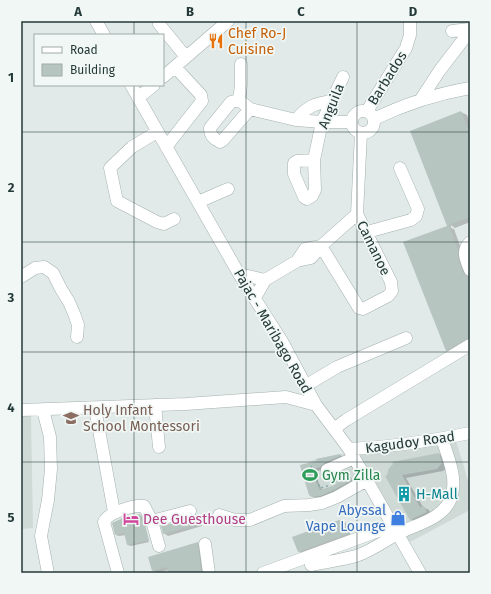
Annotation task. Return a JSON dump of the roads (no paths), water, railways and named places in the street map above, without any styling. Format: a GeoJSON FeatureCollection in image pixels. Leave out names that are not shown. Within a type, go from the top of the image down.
{"type":"FeatureCollection","features":[{"type":"Feature","properties":{"kind":"street"},"geometry":{"type":"LineString","coordinates":[[96,21],[103,34]]}},
{"type":"Feature","properties":{"kind":"street"},"geometry":{"type":"LineString","coordinates":[[164,76],[228,21]]}},
{"type":"Feature","properties":{"kind":"street","name":"Barbados"},"geometry":{"type":"LineString","coordinates":[[370,115],[406,48],[410,36],[410,21]]}},
{"type":"Feature","properties":{"kind":"street"},"geometry":{"type":"LineString","coordinates":[[159,24],[186,57]]}},
{"type":"Feature","properties":{"kind":"street"},"geometry":{"type":"LineString","coordinates":[[421,99],[440,70],[470,30]]}},
{"type":"Feature","properties":{"kind":"street"},"geometry":{"type":"LineString","coordinates":[[452,31],[470,30]]}},
{"type":"Feature","properties":{"kind":"street"},"geometry":{"type":"LineString","coordinates":[[239,100],[241,64]]}},
{"type":"Feature","properties":{"kind":"street"},"geometry":{"type":"LineString","coordinates":[[166,147],[202,101],[201,95],[175,67]]}},
{"type":"Feature","properties":{"kind":"street","name":"Anguila"},"geometry":{"type":"LineString","coordinates":[[314,160],[322,122],[333,101],[342,77]]}},
{"type":"Feature","properties":{"kind":"street","name":"Pajac - Maribago Road"},"geometry":{"type":"LineString","coordinates":[[132,86],[239,274],[282,343],[316,405],[352,454],[420,573]]}},
{"type":"Feature","properties":{"kind":"street"},"geometry":{"type":"LineString","coordinates":[[138,98],[153,86]]}},
{"type":"Feature","properties":{"kind":"street"},"geometry":{"type":"LineString","coordinates":[[370,115],[391,110],[421,99],[470,88]]}},
{"type":"Feature","properties":{"kind":"street"},"geometry":{"type":"LineString","coordinates":[[239,100],[250,109],[296,120],[352,122]]}},
{"type":"Feature","properties":{"kind":"street"},"geometry":{"type":"LineString","coordinates":[[239,100],[232,102],[210,128],[212,136],[215,140],[220,142],[223,140],[250,109]]}},
{"type":"Feature","properties":{"kind":"street"},"geometry":{"type":"LineString","coordinates":[[296,120],[303,111],[318,103],[333,101]]}},
{"type":"Feature","properties":{"kind":"street"},"geometry":{"type":"LineString","coordinates":[[361,110],[370,115],[374,126],[371,130],[365,133],[360,133],[354,129],[352,118],[356,113],[361,110]]}},
{"type":"Feature","properties":{"kind":"street"},"geometry":{"type":"LineString","coordinates":[[157,132],[132,147],[110,168],[117,201],[157,222],[164,224],[174,219]]}},
{"type":"Feature","properties":{"kind":"street"},"geometry":{"type":"LineString","coordinates":[[357,214],[360,133]]}},
{"type":"Feature","properties":{"kind":"street"},"geometry":{"type":"LineString","coordinates":[[367,232],[411,220],[416,216],[418,210],[400,168]]}},
{"type":"Feature","properties":{"kind":"street"},"geometry":{"type":"LineString","coordinates":[[198,202],[228,189]]}},
{"type":"Feature","properties":{"kind":"street","name":"Camanoe"},"geometry":{"type":"LineString","coordinates":[[357,214],[391,282],[392,291],[388,296],[363,309],[359,308],[356,304],[321,246],[357,214]]}},
{"type":"Feature","properties":{"kind":"street"},"geometry":{"type":"LineString","coordinates":[[470,242],[466,246],[464,254],[470,270]]}},
{"type":"Feature","properties":{"kind":"street"},"geometry":{"type":"LineString","coordinates":[[255,298],[265,280],[297,261],[311,258],[321,246]]}},
{"type":"Feature","properties":{"kind":"street"},"geometry":{"type":"LineString","coordinates":[[21,277],[35,268],[44,267],[54,273],[75,316],[78,325],[77,337]]}},
{"type":"Feature","properties":{"kind":"street"},"geometry":{"type":"LineString","coordinates":[[239,274],[265,280]]}},
{"type":"Feature","properties":{"kind":"street"},"geometry":{"type":"LineString","coordinates":[[286,397],[304,384],[337,367],[406,338]]}},
{"type":"Feature","properties":{"kind":"street"},"geometry":{"type":"LineString","coordinates":[[334,429],[346,420],[470,346]]}},
{"type":"Feature","properties":{"kind":"street"},"geometry":{"type":"LineString","coordinates":[[21,410],[95,408],[286,397],[316,405]]}},
{"type":"Feature","properties":{"kind":"street"},"geometry":{"type":"LineString","coordinates":[[155,405],[159,447]]}},
{"type":"Feature","properties":{"kind":"street"},"geometry":{"type":"LineString","coordinates":[[95,408],[114,512]]}},
{"type":"Feature","properties":{"kind":"street"},"geometry":{"type":"LineString","coordinates":[[44,410],[50,437],[51,469],[48,500],[41,536],[48,573]]}},
{"type":"Feature","properties":{"kind":"street","name":"Kagudoy Road"},"geometry":{"type":"LineString","coordinates":[[352,454],[377,448],[442,439],[470,433]]}},
{"type":"Feature","properties":{"kind":"street"},"geometry":{"type":"LineString","coordinates":[[263,573],[300,558],[395,530],[437,515],[447,507],[452,498],[453,487],[453,474],[442,439]]}},
{"type":"Feature","properties":{"kind":"street"},"geometry":{"type":"LineString","coordinates":[[327,470],[352,454]]}},
{"type":"Feature","properties":{"kind":"street"},"geometry":{"type":"LineString","coordinates":[[218,515],[235,520],[250,520],[284,506],[322,503],[337,497],[367,480]]}},
{"type":"Feature","properties":{"kind":"street"},"geometry":{"type":"LineString","coordinates":[[118,573],[104,522],[105,518],[114,512],[143,506],[146,507],[159,546]]}},
{"type":"Feature","properties":{"kind":"street"},"geometry":{"type":"LineString","coordinates":[[150,519],[190,511]]}},
{"type":"Feature","properties":{"kind":"street"},"geometry":{"type":"LineString","coordinates":[[311,566],[355,556],[365,552],[395,530]]}},
{"type":"Feature","properties":{"kind":"street"},"geometry":{"type":"LineString","coordinates":[[205,544],[209,573]]}},
{"type":"Feature","properties":{"kind":"place","name":"Chef Ro-J Cuisine"},"geometry":{"type":"Point","coordinates":[216,41]}},
{"type":"Feature","properties":{"kind":"place","name":"Holy Infant School Montessori"},"geometry":{"type":"Point","coordinates":[71,418]}},
{"type":"Feature","properties":{"kind":"place","name":"Gym Zilla"},"geometry":{"type":"Point","coordinates":[310,475]}},
{"type":"Feature","properties":{"kind":"place","name":"H-Mall"},"geometry":{"type":"Point","coordinates":[404,494]}},
{"type":"Feature","properties":{"kind":"place","name":"Abyssal Vape Lounge"},"geometry":{"type":"Point","coordinates":[398,518]}},
{"type":"Feature","properties":{"kind":"place","name":"Dee Guesthouse"},"geometry":{"type":"Point","coordinates":[131,519]}}]}
